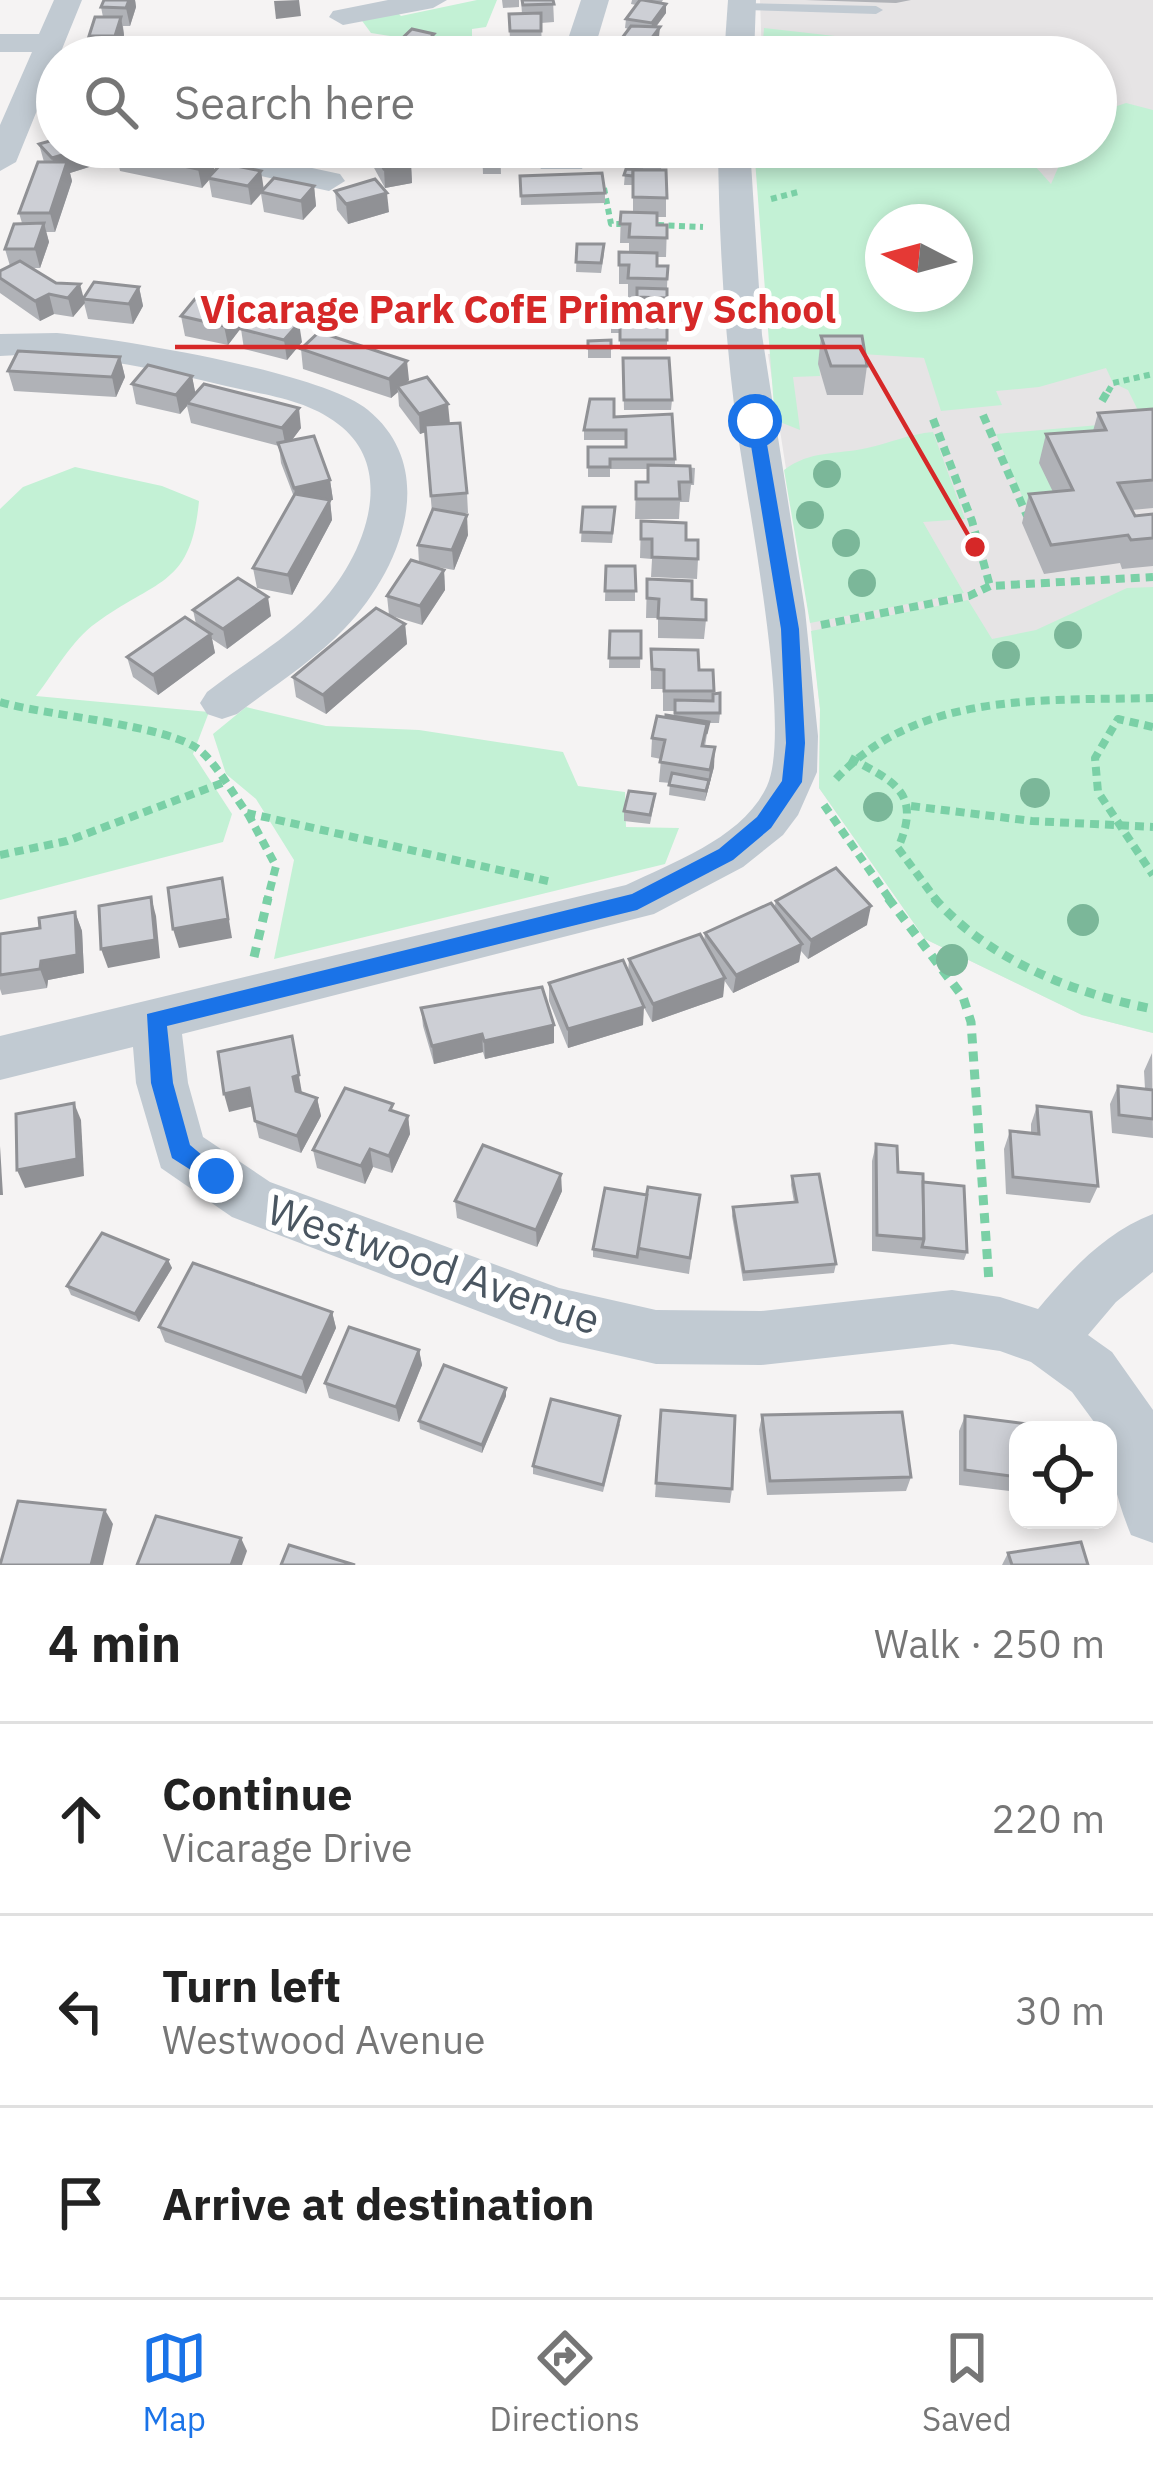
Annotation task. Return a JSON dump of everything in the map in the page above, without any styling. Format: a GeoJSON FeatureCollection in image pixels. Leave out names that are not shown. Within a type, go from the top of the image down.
{"type":"FeatureCollection","features":[{"type":"Feature","properties":{"kind":"street"},"geometry":{"type":"LineString","coordinates":[[54,36],[68,0]]}},
{"type":"Feature","properties":{"kind":"street"},"geometry":{"type":"LineString","coordinates":[[344,17],[433,0]]}},
{"type":"Feature","properties":{"kind":"street"},"geometry":{"type":"LineString","coordinates":[[584,36],[596,0]]}},
{"type":"Feature","properties":{"kind":"street"},"geometry":{"type":"LineString","coordinates":[[741,36],[743,3]]}},
{"type":"Feature","properties":{"kind":"street"},"geometry":{"type":"LineString","coordinates":[[0,43],[36,43]]}},
{"type":"Feature","properties":{"kind":"street"},"geometry":{"type":"LineString","coordinates":[[0,162],[36,116]]}},
{"type":"Feature","properties":{"kind":"street"},"geometry":{"type":"LineString","coordinates":[[266,168],[329,182]]}},
{"type":"Feature","properties":{"kind":"street"},"geometry":{"type":"LineString","coordinates":[[0,1058],[637,902],[726,855],[807,792],[796,743],[790,629],[754,412],[735,228],[734,168]]}},
{"type":"Feature","properties":{"kind":"street"},"geometry":{"type":"LineString","coordinates":[[0,345],[77,346],[162,359],[304,394],[356,418],[376,445],[390,472],[389,511],[371,566],[332,617],[222,703]]}},
{"type":"Feature","properties":{"kind":"street","name":"Westwood Avenue"},"geometry":{"type":"LineString","coordinates":[[155,1020],[162,1083],[180,1151],[251,1200],[491,1292],[559,1315],[656,1336],[761,1338],[952,1317],[1024,1332]]}},
{"type":"Feature","properties":{"kind":"street"},"geometry":{"type":"LineString","coordinates":[[1153,1239],[1024,1332],[1092,1372],[1126,1418],[1153,1513]]}},
{"type":"Feature","properties":{"kind":"lane"},"geometry":{"type":"LineString","coordinates":[[743,3],[876,10]]}},
{"type":"Feature","properties":{"kind":"path"},"geometry":{"type":"LineString","coordinates":[[604,184],[610,224],[632,224]]}},
{"type":"Feature","properties":{"kind":"path"},"geometry":{"type":"LineString","coordinates":[[653,225],[716,227]]}},
{"type":"Feature","properties":{"kind":"path"},"geometry":{"type":"LineString","coordinates":[[1102,400],[1113,383],[1153,374]]}},
{"type":"Feature","properties":{"kind":"path"},"geometry":{"type":"LineString","coordinates":[[983,415],[1028,518],[1046,516]]}},
{"type":"Feature","properties":{"kind":"path"},"geometry":{"type":"LineString","coordinates":[[933,419],[972,521],[990,586]]}},
{"type":"Feature","properties":{"kind":"path"},"geometry":{"type":"LineString","coordinates":[[790,629],[969,596],[990,586],[1153,577]]}},
{"type":"Feature","properties":{"kind":"path"},"geometry":{"type":"LineString","coordinates":[[1024,1332],[989,1291],[976,1078],[971,1022],[963,997],[807,792],[850,758],[897,730],[956,709],[1153,698]]}},
{"type":"Feature","properties":{"kind":"path"},"geometry":{"type":"LineString","coordinates":[[3,708],[152,732],[200,749],[248,813],[276,866],[260,946],[227,1002]]}},
{"type":"Feature","properties":{"kind":"path"},"geometry":{"type":"LineString","coordinates":[[1153,727],[1118,719],[1096,758],[1098,792],[1153,875]]}},
{"type":"Feature","properties":{"kind":"path"},"geometry":{"type":"LineString","coordinates":[[850,758],[896,782],[911,806],[910,827],[898,848],[910,874],[943,909],[1007,953],[1077,989],[1153,1009]]}},
{"type":"Feature","properties":{"kind":"path"},"geometry":{"type":"LineString","coordinates":[[0,855],[67,841],[222,783]]}},
{"type":"Feature","properties":{"kind":"path"},"geometry":{"type":"LineString","coordinates":[[911,806],[1032,820],[1153,826]]}},
{"type":"Feature","properties":{"kind":"path"},"geometry":{"type":"LineString","coordinates":[[248,813],[568,886]]}},
{"type":"Feature","properties":{"kind":"shaded area"},"geometry":{"type":"Polygon","coordinates":[[[760,0],[1153,0],[1153,1033],[1082,1015],[925,939],[819,788],[820,709],[812,634],[768,354],[865,350],[924,358],[1073,245],[973,214],[973,204],[940,204],[822,168],[1117,168],[1117,36],[761,36],[760,0]]]}},
{"type":"Feature","properties":{"kind":"green space"},"geometry":{"type":"Polygon","coordinates":[[[497,0],[486,27],[472,29],[472,36],[371,33],[360,18],[396,11],[401,16],[497,0]]]}},
{"type":"Feature","properties":{"kind":"green space"},"geometry":{"type":"Polygon","coordinates":[[[764,28],[835,36],[763,36],[764,28]]]}},
{"type":"Feature","properties":{"kind":"green space"},"geometry":{"type":"Polygon","coordinates":[[[1126,103],[1153,110],[1153,441],[1128,390],[1113,383],[1106,368],[1039,387],[996,391],[1002,405],[941,411],[924,358],[831,352],[819,364],[820,376],[793,377],[800,430],[775,420],[756,168],[1037,168],[1051,184],[1058,168],[1117,168],[1117,106],[1126,103]]]}},
{"type":"Feature","properties":{"kind":"green space"},"geometry":{"type":"Polygon","coordinates":[[[1122,423],[1061,510],[1029,513],[996,434],[1122,423]]]}},
{"type":"Feature","properties":{"kind":"green space"},"geometry":{"type":"Polygon","coordinates":[[[933,432],[965,519],[923,522],[964,593],[810,623],[784,470],[814,456],[933,432]]]}},
{"type":"Feature","properties":{"kind":"green space"},"geometry":{"type":"Polygon","coordinates":[[[75,467],[162,486],[199,501],[195,529],[179,566],[87,630],[36,696],[209,712],[193,754],[232,814],[223,842],[0,900],[0,509],[23,487],[75,467]]]}},
{"type":"Feature","properties":{"kind":"green space"},"geometry":{"type":"Polygon","coordinates":[[[1153,587],[1153,1033],[1082,1015],[925,939],[819,788],[820,709],[811,631],[968,600],[992,639],[1036,630],[1127,588],[1153,587]]]}},
{"type":"Feature","properties":{"kind":"green space"},"geometry":{"type":"Polygon","coordinates":[[[246,707],[326,726],[419,730],[563,752],[578,786],[625,792],[626,827],[679,828],[665,864],[274,959],[294,860],[256,799],[226,774],[213,734],[246,707]]]}},
{"type":"Feature","properties":{"kind":"building"},"geometry":{"type":"Polygon","coordinates":[[[104,0],[129,0],[126,8],[101,7],[104,0]]]}},
{"type":"Feature","properties":{"kind":"building"},"geometry":{"type":"Polygon","coordinates":[[[522,0],[553,0],[554,4],[523,5],[522,0]]]}},
{"type":"Feature","properties":{"kind":"building"},"geometry":{"type":"Polygon","coordinates":[[[640,0],[666,4],[652,23],[626,19],[640,0]]]}},
{"type":"Feature","properties":{"kind":"building"},"geometry":{"type":"Polygon","coordinates":[[[541,13],[541,31],[510,31],[509,14],[541,13]]]}},
{"type":"Feature","properties":{"kind":"building"},"geometry":{"type":"Polygon","coordinates":[[[95,17],[121,17],[115,36],[89,36],[95,17]]]}},
{"type":"Feature","properties":{"kind":"building"},"geometry":{"type":"Polygon","coordinates":[[[631,26],[660,27],[653,36],[624,36],[631,26]]]}},
{"type":"Feature","properties":{"kind":"building"},"geometry":{"type":"Polygon","coordinates":[[[412,29],[434,34],[432,36],[405,36],[412,29]]]}},
{"type":"Feature","properties":{"kind":"building"},"geometry":{"type":"Polygon","coordinates":[[[36,167],[65,168],[50,213],[19,213],[36,167]]]}},
{"type":"Feature","properties":{"kind":"building"},"geometry":{"type":"Polygon","coordinates":[[[217,168],[261,171],[248,186],[208,178],[217,168]]]}},
{"type":"Feature","properties":{"kind":"building"},"geometry":{"type":"Polygon","coordinates":[[[633,170],[666,170],[667,198],[633,197],[633,170]]]}},
{"type":"Feature","properties":{"kind":"building"},"geometry":{"type":"Polygon","coordinates":[[[602,173],[605,193],[521,196],[520,176],[602,173]]]}},
{"type":"Feature","properties":{"kind":"building"},"geometry":{"type":"Polygon","coordinates":[[[274,178],[314,186],[301,201],[261,192],[274,178]]]}},
{"type":"Feature","properties":{"kind":"building"},"geometry":{"type":"Polygon","coordinates":[[[375,179],[387,193],[346,204],[335,191],[375,179]]]}},
{"type":"Feature","properties":{"kind":"building"},"geometry":{"type":"Polygon","coordinates":[[[621,212],[657,213],[657,225],[667,225],[667,238],[629,237],[630,224],[620,224],[621,212]]]}},
{"type":"Feature","properties":{"kind":"building"},"geometry":{"type":"Polygon","coordinates":[[[44,223],[35,249],[5,249],[14,224],[44,223]]]}},
{"type":"Feature","properties":{"kind":"building"},"geometry":{"type":"Polygon","coordinates":[[[577,244],[604,244],[601,263],[576,262],[577,244]]]}},
{"type":"Feature","properties":{"kind":"building"},"geometry":{"type":"Polygon","coordinates":[[[619,252],[657,253],[657,266],[668,266],[667,279],[628,278],[629,265],[619,265],[619,252]]]}},
{"type":"Feature","properties":{"kind":"building"},"geometry":{"type":"Polygon","coordinates":[[[20,261],[56,283],[80,284],[68,298],[49,294],[35,301],[0,278],[0,271],[20,261]]]}},
{"type":"Feature","properties":{"kind":"building"},"geometry":{"type":"Polygon","coordinates":[[[94,282],[139,287],[129,304],[83,299],[94,282]]]}},
{"type":"Feature","properties":{"kind":"building"},"geometry":{"type":"Polygon","coordinates":[[[637,288],[667,289],[667,298],[637,297],[637,288]]]}},
{"type":"Feature","properties":{"kind":"building"},"geometry":{"type":"Polygon","coordinates":[[[195,299],[238,308],[224,326],[181,316],[195,299]]]}},
{"type":"Feature","properties":{"kind":"building"},"geometry":{"type":"Polygon","coordinates":[[[611,307],[657,307],[658,323],[667,323],[667,340],[620,340],[620,323],[611,323],[611,307]]]}},
{"type":"Feature","properties":{"kind":"building"},"geometry":{"type":"Polygon","coordinates":[[[256,312],[299,323],[284,340],[241,329],[256,312]]]}},
{"type":"Feature","properties":{"kind":"building"},"geometry":{"type":"Polygon","coordinates":[[[319,332],[407,361],[389,379],[301,349],[319,332]]]}},
{"type":"Feature","properties":{"kind":"building"},"geometry":{"type":"Polygon","coordinates":[[[821,336],[862,336],[867,366],[831,366],[821,336]]]}},
{"type":"Feature","properties":{"kind":"building"},"geometry":{"type":"Polygon","coordinates":[[[611,340],[611,348],[588,348],[588,341],[611,340]]]}},
{"type":"Feature","properties":{"kind":"building"},"geometry":{"type":"Polygon","coordinates":[[[18,351],[120,357],[112,377],[8,371],[18,351]]]}},
{"type":"Feature","properties":{"kind":"building"},"geometry":{"type":"Polygon","coordinates":[[[623,358],[669,358],[672,400],[624,400],[623,358]]]}},
{"type":"Feature","properties":{"kind":"building"},"geometry":{"type":"Polygon","coordinates":[[[148,365],[192,376],[176,395],[132,384],[148,365]]]}},
{"type":"Feature","properties":{"kind":"building"},"geometry":{"type":"Polygon","coordinates":[[[427,377],[448,404],[419,414],[397,386],[427,377]]]}},
{"type":"Feature","properties":{"kind":"building"},"geometry":{"type":"Polygon","coordinates":[[[204,384],[299,408],[282,428],[187,403],[204,384]]]}},
{"type":"Feature","properties":{"kind":"building"},"geometry":{"type":"Polygon","coordinates":[[[590,399],[614,399],[614,417],[672,414],[675,459],[610,459],[610,467],[588,467],[588,447],[626,447],[626,430],[584,430],[590,399]]]}},
{"type":"Feature","properties":{"kind":"building"},"geometry":{"type":"Polygon","coordinates":[[[1153,409],[1153,480],[1118,483],[1135,516],[1153,514],[1153,538],[1131,540],[1128,535],[1051,545],[1029,494],[1073,490],[1046,434],[1106,430],[1098,413],[1153,409]]]}},
{"type":"Feature","properties":{"kind":"building"},"geometry":{"type":"Polygon","coordinates":[[[460,423],[467,493],[431,496],[425,425],[460,423]]]}},
{"type":"Feature","properties":{"kind":"building"},"geometry":{"type":"Polygon","coordinates":[[[314,436],[330,480],[294,488],[278,443],[314,436]]]}},
{"type":"Feature","properties":{"kind":"building"},"geometry":{"type":"Polygon","coordinates":[[[648,465],[690,466],[691,482],[679,482],[680,499],[636,499],[636,482],[648,482],[648,465]]]}},
{"type":"Feature","properties":{"kind":"building"},"geometry":{"type":"Polygon","coordinates":[[[295,494],[330,500],[288,575],[253,568],[295,494]]]}},
{"type":"Feature","properties":{"kind":"building"},"geometry":{"type":"Polygon","coordinates":[[[583,507],[615,507],[612,533],[581,532],[583,507]]]}},
{"type":"Feature","properties":{"kind":"building"},"geometry":{"type":"Polygon","coordinates":[[[433,509],[467,515],[452,550],[418,545],[433,509]]]}},
{"type":"Feature","properties":{"kind":"building"},"geometry":{"type":"Polygon","coordinates":[[[641,521],[686,523],[686,540],[698,540],[698,559],[652,557],[652,539],[641,539],[641,521]]]}},
{"type":"Feature","properties":{"kind":"building"},"geometry":{"type":"Polygon","coordinates":[[[411,560],[444,570],[420,606],[387,596],[411,560]]]}},
{"type":"Feature","properties":{"kind":"building"},"geometry":{"type":"Polygon","coordinates":[[[606,566],[635,566],[636,591],[605,591],[606,566]]]}},
{"type":"Feature","properties":{"kind":"building"},"geometry":{"type":"Polygon","coordinates":[[[238,578],[268,597],[223,629],[193,610],[238,578]]]}},
{"type":"Feature","properties":{"kind":"building"},"geometry":{"type":"Polygon","coordinates":[[[647,579],[692,581],[692,599],[706,600],[706,620],[658,618],[659,599],[647,598],[647,579]]]}},
{"type":"Feature","properties":{"kind":"building"},"geometry":{"type":"Polygon","coordinates":[[[376,608],[405,624],[323,695],[293,677],[376,608]]]}},
{"type":"Feature","properties":{"kind":"building"},"geometry":{"type":"Polygon","coordinates":[[[185,617],[211,634],[153,675],[127,657],[185,617]]]}},
{"type":"Feature","properties":{"kind":"building"},"geometry":{"type":"Polygon","coordinates":[[[610,631],[641,631],[641,658],[609,658],[610,631]]]}},
{"type":"Feature","properties":{"kind":"building"},"geometry":{"type":"Polygon","coordinates":[[[651,649],[698,650],[699,670],[713,670],[714,691],[664,691],[664,670],[652,669],[651,649]]]}},
{"type":"Feature","properties":{"kind":"building"},"geometry":{"type":"Polygon","coordinates":[[[720,693],[720,713],[675,713],[675,700],[713,701],[713,694],[720,693]]]}},
{"type":"Feature","properties":{"kind":"building"},"geometry":{"type":"Polygon","coordinates":[[[666,715],[709,722],[706,734],[707,724],[666,715]]]}},
{"type":"Feature","properties":{"kind":"building"},"geometry":{"type":"Polygon","coordinates":[[[657,716],[707,724],[702,746],[715,747],[710,770],[660,762],[665,740],[652,738],[657,716]]]}},
{"type":"Feature","properties":{"kind":"building"},"geometry":{"type":"Polygon","coordinates":[[[672,773],[709,780],[706,791],[669,785],[672,773]]]}},
{"type":"Feature","properties":{"kind":"building"},"geometry":{"type":"Polygon","coordinates":[[[629,791],[655,794],[650,815],[624,811],[629,791]]]}},
{"type":"Feature","properties":{"kind":"building"},"geometry":{"type":"Polygon","coordinates":[[[836,868],[871,906],[811,940],[776,901],[836,868]]]}},
{"type":"Feature","properties":{"kind":"building"},"geometry":{"type":"Polygon","coordinates":[[[222,878],[228,919],[173,929],[168,888],[222,878]]]}},
{"type":"Feature","properties":{"kind":"building"},"geometry":{"type":"Polygon","coordinates":[[[151,897],[155,940],[101,949],[99,906],[151,897]]]}},
{"type":"Feature","properties":{"kind":"building"},"geometry":{"type":"Polygon","coordinates":[[[771,903],[802,944],[736,975],[705,933],[771,903]]]}},
{"type":"Feature","properties":{"kind":"building"},"geometry":{"type":"Polygon","coordinates":[[[75,912],[77,955],[41,961],[40,969],[0,975],[0,934],[40,928],[39,918],[75,912]]]}},
{"type":"Feature","properties":{"kind":"building"},"geometry":{"type":"Polygon","coordinates":[[[700,934],[725,978],[653,1004],[629,959],[700,934]]]}},
{"type":"Feature","properties":{"kind":"building"},"geometry":{"type":"Polygon","coordinates":[[[623,960],[644,1007],[568,1029],[549,983],[623,960]]]}},
{"type":"Feature","properties":{"kind":"building"},"geometry":{"type":"Polygon","coordinates":[[[542,987],[554,1025],[484,1041],[482,1034],[432,1046],[421,1008],[542,987]]]}},
{"type":"Feature","properties":{"kind":"building"},"geometry":{"type":"Polygon","coordinates":[[[292,1036],[299,1075],[293,1077],[296,1091],[317,1098],[297,1136],[255,1121],[249,1088],[224,1094],[218,1052],[292,1036]]]}},
{"type":"Feature","properties":{"kind":"building"},"geometry":{"type":"Polygon","coordinates":[[[1118,1086],[1153,1090],[1153,1119],[1119,1115],[1118,1086]]]}},
{"type":"Feature","properties":{"kind":"building"},"geometry":{"type":"Polygon","coordinates":[[[345,1088],[393,1104],[390,1110],[408,1116],[389,1156],[370,1149],[361,1166],[313,1150],[345,1088]]]}},
{"type":"Feature","properties":{"kind":"building"},"geometry":{"type":"Polygon","coordinates":[[[74,1103],[77,1159],[17,1170],[16,1114],[74,1103]]]}},
{"type":"Feature","properties":{"kind":"building"},"geometry":{"type":"Polygon","coordinates":[[[1037,1106],[1091,1112],[1098,1186],[1013,1177],[1010,1131],[1039,1134],[1037,1106]]]}},
{"type":"Feature","properties":{"kind":"building"},"geometry":{"type":"Polygon","coordinates":[[[876,1144],[897,1146],[898,1172],[923,1174],[924,1239],[877,1235],[876,1144]]]}},
{"type":"Feature","properties":{"kind":"building"},"geometry":{"type":"Polygon","coordinates":[[[483,1145],[561,1174],[536,1230],[455,1201],[483,1145]]]}},
{"type":"Feature","properties":{"kind":"building"},"geometry":{"type":"Polygon","coordinates":[[[819,1174],[836,1264],[744,1272],[733,1207],[797,1202],[792,1176],[819,1174]]]}},
{"type":"Feature","properties":{"kind":"building"},"geometry":{"type":"Polygon","coordinates":[[[923,1182],[964,1186],[967,1252],[922,1247],[923,1182]]]}},
{"type":"Feature","properties":{"kind":"building"},"geometry":{"type":"Polygon","coordinates":[[[648,1187],[700,1195],[690,1258],[637,1248],[648,1187]]]}},
{"type":"Feature","properties":{"kind":"building"},"geometry":{"type":"Polygon","coordinates":[[[605,1188],[647,1195],[637,1257],[593,1249],[605,1188]]]}},
{"type":"Feature","properties":{"kind":"building"},"geometry":{"type":"Polygon","coordinates":[[[102,1233],[168,1260],[135,1314],[67,1286],[102,1233]]]}},
{"type":"Feature","properties":{"kind":"building"},"geometry":{"type":"Polygon","coordinates":[[[193,1263],[332,1312],[302,1378],[159,1327],[193,1263]]]}},
{"type":"Feature","properties":{"kind":"building"},"geometry":{"type":"Polygon","coordinates":[[[349,1327],[419,1350],[396,1407],[325,1383],[349,1327]]]}},
{"type":"Feature","properties":{"kind":"building"},"geometry":{"type":"Polygon","coordinates":[[[444,1365],[506,1388],[482,1445],[419,1421],[444,1365]]]}},
{"type":"Feature","properties":{"kind":"building"},"geometry":{"type":"Polygon","coordinates":[[[551,1399],[620,1416],[603,1485],[533,1466],[551,1399]]]}},
{"type":"Feature","properties":{"kind":"building"},"geometry":{"type":"Polygon","coordinates":[[[661,1410],[735,1416],[732,1489],[656,1483],[661,1410]]]}},
{"type":"Feature","properties":{"kind":"building"},"geometry":{"type":"Polygon","coordinates":[[[902,1412],[911,1477],[770,1481],[762,1415],[902,1412]]]}},
{"type":"Feature","properties":{"kind":"building"},"geometry":{"type":"Polygon","coordinates":[[[965,1416],[1009,1422],[1009,1476],[965,1470],[965,1416]]]}},
{"type":"Feature","properties":{"kind":"building"},"geometry":{"type":"Polygon","coordinates":[[[18,1501],[105,1510],[91,1565],[0,1565],[18,1501]]]}},
{"type":"Feature","properties":{"kind":"building"},"geometry":{"type":"Polygon","coordinates":[[[156,1516],[241,1538],[231,1565],[137,1565],[156,1516]]]}},
{"type":"Feature","properties":{"kind":"building"},"geometry":{"type":"Polygon","coordinates":[[[1081,1542],[1088,1565],[1012,1565],[1008,1553],[1081,1542]]]}},
{"type":"Feature","properties":{"kind":"building"},"geometry":{"type":"Polygon","coordinates":[[[289,1545],[355,1565],[281,1565],[289,1545]]]}},
{"type":"Feature","properties":{"kind":"place","name":"Vicarage Park CofE Primary School"},"geometry":{"type":"Point","coordinates":[975,547]}},
{"type":"Feature","properties":{"kind":"route"},"geometry":{"type":"LineString","coordinates":[[216,1176],[180,1151],[162,1083],[155,1020],[637,902],[726,855],[764,823],[792,782],[796,743],[790,629],[755,421]]}}]}
